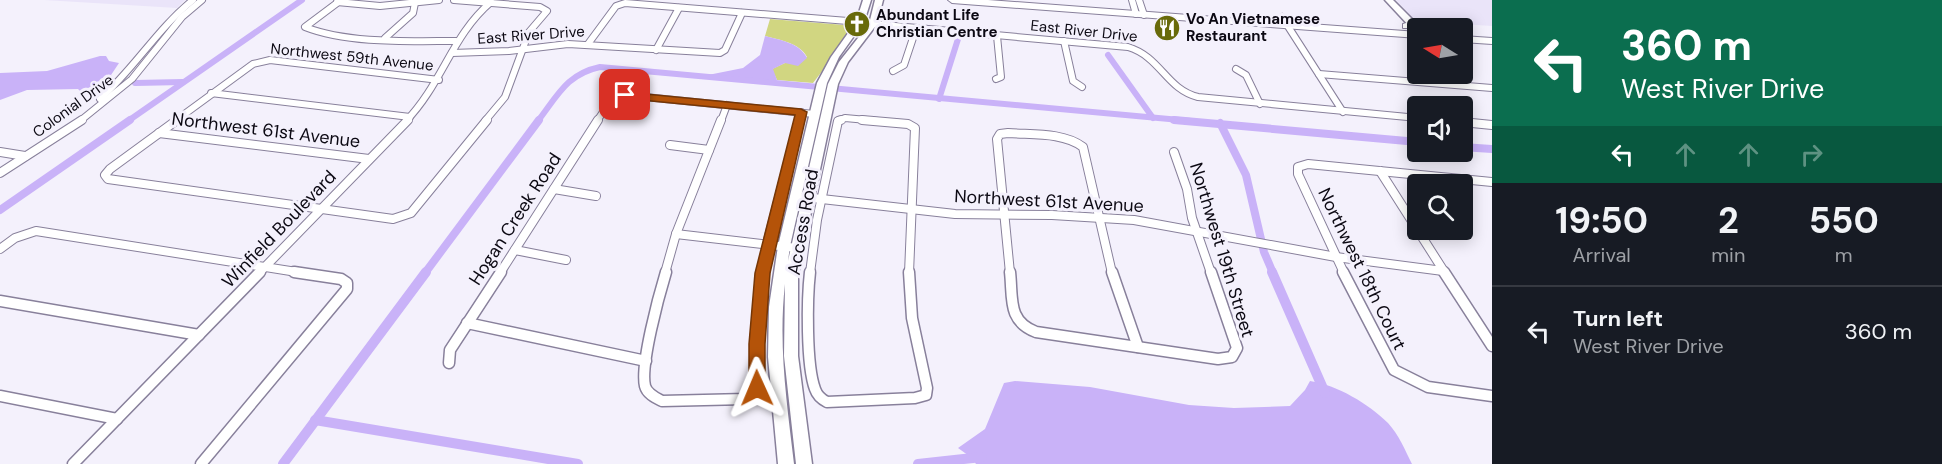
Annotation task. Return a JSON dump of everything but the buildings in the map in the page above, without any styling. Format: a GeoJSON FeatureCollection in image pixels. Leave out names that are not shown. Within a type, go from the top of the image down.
{"type":"FeatureCollection","features":[{"type":"Feature","properties":{"kind":"main road"},"geometry":{"type":"LineString","coordinates":[[801,197],[814,114],[841,47],[860,22],[867,0]]}},
{"type":"Feature","properties":{"kind":"main road"},"geometry":{"type":"LineString","coordinates":[[786,464],[775,357],[776,308],[826,88],[873,24],[879,0]]}},
{"type":"Feature","properties":{"kind":"main road"},"geometry":{"type":"LineString","coordinates":[[952,0],[1000,4],[1138,7]]}},
{"type":"Feature","properties":{"kind":"main road"},"geometry":{"type":"LineString","coordinates":[[1000,4],[1014,0]]}},
{"type":"Feature","properties":{"kind":"main road"},"geometry":{"type":"LineString","coordinates":[[1049,0],[1396,33],[1407,32]]}},
{"type":"Feature","properties":{"kind":"main road"},"geometry":{"type":"LineString","coordinates":[[1389,0],[1407,21]]}},
{"type":"Feature","properties":{"kind":"main road"},"geometry":{"type":"LineString","coordinates":[[1284,21],[1407,30]]}},
{"type":"Feature","properties":{"kind":"main road"},"geometry":{"type":"LineString","coordinates":[[1473,32],[1492,33]]}},
{"type":"Feature","properties":{"kind":"main road"},"geometry":{"type":"LineString","coordinates":[[1473,40],[1492,41]]}},
{"type":"Feature","properties":{"kind":"main road"},"geometry":{"type":"LineString","coordinates":[[790,247],[791,356],[804,464]]}},
{"type":"Feature","properties":{"kind":"street","name":"Colonial Drive"},"geometry":{"type":"LineString","coordinates":[[0,173],[122,80],[183,7],[193,0]]}},
{"type":"Feature","properties":{"kind":"street","name":"Colonial Drive"},"geometry":{"type":"LineString","coordinates":[[0,166],[87,116],[132,80],[187,12],[202,0]]}},
{"type":"Feature","properties":{"kind":"street"},"geometry":{"type":"LineString","coordinates":[[439,0],[380,6],[339,1],[305,27],[330,33],[456,41]]}},
{"type":"Feature","properties":{"kind":"street"},"geometry":{"type":"LineString","coordinates":[[410,117],[212,93],[105,175],[108,179],[393,219],[411,213],[494,113],[513,82],[530,32],[547,11],[492,1],[454,0]]}},
{"type":"Feature","properties":{"kind":"street","name":"Winfield Boulevard"},"geometry":{"type":"LineString","coordinates":[[72,464],[423,104],[439,80],[456,41],[472,20],[492,1]]}},
{"type":"Feature","properties":{"kind":"street"},"geometry":{"type":"LineString","coordinates":[[385,38],[413,13],[415,3]]}},
{"type":"Feature","properties":{"kind":"street"},"geometry":{"type":"LineString","coordinates":[[588,44],[620,4],[860,22]]}},
{"type":"Feature","properties":{"kind":"street"},"geometry":{"type":"LineString","coordinates":[[656,50],[679,8]]}},
{"type":"Feature","properties":{"kind":"street"},"geometry":{"type":"LineString","coordinates":[[720,53],[725,50],[742,13]]}},
{"type":"Feature","properties":{"kind":"street"},"geometry":{"type":"LineString","coordinates":[[1284,21],[1343,112]]}},
{"type":"Feature","properties":{"kind":"street","name":"East River Drive"},"geometry":{"type":"LineString","coordinates":[[873,24],[1139,49],[1148,53],[1179,90],[1191,96],[1407,117]]}},
{"type":"Feature","properties":{"kind":"street"},"geometry":{"type":"LineString","coordinates":[[893,70],[904,65],[916,29]]}},
{"type":"Feature","properties":{"kind":"street"},"geometry":{"type":"LineString","coordinates":[[996,79],[1001,76],[997,36]]}},
{"type":"Feature","properties":{"kind":"street"},"geometry":{"type":"LineString","coordinates":[[155,40],[166,39]]}},
{"type":"Feature","properties":{"kind":"street"},"geometry":{"type":"LineString","coordinates":[[1064,41],[1073,81],[1082,87]]}},
{"type":"Feature","properties":{"kind":"street","name":"East River Drive"},"geometry":{"type":"LineString","coordinates":[[452,53],[588,44],[720,53]]}},
{"type":"Feature","properties":{"kind":"street","name":"Northwest 59th Avenue"},"geometry":{"type":"LineString","coordinates":[[212,93],[253,64],[270,60],[439,80]]}},
{"type":"Feature","properties":{"kind":"street"},"geometry":{"type":"LineString","coordinates":[[138,62],[149,61]]}},
{"type":"Feature","properties":{"kind":"street"},"geometry":{"type":"LineString","coordinates":[[1236,69],[1246,75],[1260,104]]}},
{"type":"Feature","properties":{"kind":"street"},"geometry":{"type":"LineString","coordinates":[[1319,74],[1492,88]]}},
{"type":"Feature","properties":{"kind":"street"},"geometry":{"type":"LineString","coordinates":[[122,80],[132,80]]}},
{"type":"Feature","properties":{"kind":"street","name":"Hogan Creek Road"},"geometry":{"type":"LineString","coordinates":[[449,363],[450,350],[611,100],[625,95],[727,105]]}},
{"type":"Feature","properties":{"kind":"street"},"geometry":{"type":"LineString","coordinates":[[467,323],[646,361],[657,303],[676,234],[727,105],[814,114]]}},
{"type":"Feature","properties":{"kind":"street","name":"Access Road"},"geometry":{"type":"LineString","coordinates":[[646,361],[645,387],[651,395],[662,401],[746,399],[753,395],[757,388],[759,310],[768,244],[801,112]]}},
{"type":"Feature","properties":{"kind":"street","name":"Access Road"},"geometry":{"type":"LineString","coordinates":[[845,118],[913,125],[915,128],[909,272],[912,318],[927,388],[926,395],[915,398],[827,402],[820,400],[815,393],[810,362],[808,314],[812,253],[822,200],[838,121],[845,118]]}},
{"type":"Feature","properties":{"kind":"street"},"geometry":{"type":"LineString","coordinates":[[1473,123],[1492,125]]}},
{"type":"Feature","properties":{"kind":"street","name":"Northwest 61st Avenue"},"geometry":{"type":"LineString","coordinates":[[159,133],[369,159]]}},
{"type":"Feature","properties":{"kind":"street"},"geometry":{"type":"LineString","coordinates":[[1000,134],[1078,141],[1083,147],[1115,286],[1138,348],[1036,332],[1023,327],[1014,313],[1004,216],[997,139],[1000,134]]}},
{"type":"Feature","properties":{"kind":"street"},"geometry":{"type":"LineString","coordinates":[[670,146],[709,150]]}},
{"type":"Feature","properties":{"kind":"street"},"geometry":{"type":"LineString","coordinates":[[0,152],[21,156]]}},
{"type":"Feature","properties":{"kind":"street","name":"Northwest 19th Street"},"geometry":{"type":"LineString","coordinates":[[1138,348],[1218,358],[1232,357],[1237,348],[1196,230],[1187,189],[1174,152]]}},
{"type":"Feature","properties":{"kind":"street","name":"Northwest 18th Court"},"geometry":{"type":"LineString","coordinates":[[1380,171],[1308,164],[1298,167],[1298,174],[1336,257],[1394,370],[1407,380],[1423,387],[1492,396]]}},
{"type":"Feature","properties":{"kind":"street"},"geometry":{"type":"LineString","coordinates":[[1380,171],[1492,182]]}},
{"type":"Feature","properties":{"kind":"street"},"geometry":{"type":"LineString","coordinates":[[1380,171],[1492,346]]}},
{"type":"Feature","properties":{"kind":"street"},"geometry":{"type":"LineString","coordinates":[[554,189],[596,196]]}},
{"type":"Feature","properties":{"kind":"street","name":"Northwest 61st Avenue"},"geometry":{"type":"LineString","coordinates":[[801,197],[1004,216],[1099,217],[1134,220],[1336,257],[1443,270]]}},
{"type":"Feature","properties":{"kind":"street"},"geometry":{"type":"LineString","coordinates":[[0,249],[27,232],[36,231],[341,279],[347,283],[347,289],[201,464]]}},
{"type":"Feature","properties":{"kind":"street"},"geometry":{"type":"LineString","coordinates":[[676,234],[790,247]]}},
{"type":"Feature","properties":{"kind":"street"},"geometry":{"type":"LineString","coordinates":[[515,250],[566,260]]}},
{"type":"Feature","properties":{"kind":"street"},"geometry":{"type":"LineString","coordinates":[[0,301],[199,335]]}},
{"type":"Feature","properties":{"kind":"street"},"geometry":{"type":"LineString","coordinates":[[0,396],[117,419]]}},
{"type":"Feature","properties":{"kind":"shaded area"},"geometry":{"type":"Polygon","coordinates":[[[44,0],[185,0],[177,8],[44,0]]]}},
{"type":"Feature","properties":{"kind":"shaded area"},"geometry":{"type":"Polygon","coordinates":[[[1396,0],[1492,0],[1492,26],[1473,25],[1473,18],[1413,18],[1396,0]]]}},
{"type":"Feature","properties":{"kind":"shaded area"},"geometry":{"type":"Polygon","coordinates":[[[765,36],[795,46],[807,58],[798,66],[785,63],[773,69],[777,80],[775,83],[703,76],[743,68],[760,55],[765,36]]]}},
{"type":"Feature","properties":{"kind":"shaded area"},"geometry":{"type":"Polygon","coordinates":[[[106,56],[109,61],[119,63],[111,75],[115,79],[96,92],[83,94],[78,89],[27,90],[0,100],[0,73],[47,71],[106,56]]]}},
{"type":"Feature","properties":{"kind":"shaded area"},"geometry":{"type":"Polygon","coordinates":[[[1015,381],[1090,387],[1189,405],[1234,408],[1290,406],[1310,381],[1320,383],[1362,402],[1388,423],[1402,443],[1412,464],[976,464],[972,458],[958,448],[985,429],[1004,383],[1015,381]]]}},
{"type":"Feature","properties":{"kind":"green space"},"geometry":{"type":"Polygon","coordinates":[[[770,19],[857,26],[813,83],[777,80],[772,69],[807,57],[795,45],[765,36],[770,19]]]}},
{"type":"Feature","properties":{"kind":"waterway"},"geometry":{"type":"LineString","coordinates":[[128,121],[302,0]]}},
{"type":"Feature","properties":{"kind":"waterway"},"geometry":{"type":"LineString","coordinates":[[939,98],[958,39]]}},
{"type":"Feature","properties":{"kind":"waterway"},"geometry":{"type":"LineString","coordinates":[[1108,55],[1153,117]]}},
{"type":"Feature","properties":{"kind":"waterway"},"geometry":{"type":"LineString","coordinates":[[538,121],[571,80],[600,67],[939,98]]}},
{"type":"Feature","properties":{"kind":"waterway"},"geometry":{"type":"LineString","coordinates":[[135,83],[183,82]]}},
{"type":"Feature","properties":{"kind":"waterway"},"geometry":{"type":"LineString","coordinates":[[939,98],[1153,117]]}},
{"type":"Feature","properties":{"kind":"waterway"},"geometry":{"type":"LineString","coordinates":[[1153,117],[1191,121]]}},
{"type":"Feature","properties":{"kind":"waterway"},"geometry":{"type":"LineString","coordinates":[[0,210],[130,120]]}},
{"type":"Feature","properties":{"kind":"waterway"},"geometry":{"type":"LineString","coordinates":[[425,273],[539,120]]}},
{"type":"Feature","properties":{"kind":"waterway"},"geometry":{"type":"LineString","coordinates":[[1174,120],[1221,124]]}},
{"type":"Feature","properties":{"kind":"waterway"},"geometry":{"type":"LineString","coordinates":[[1221,124],[1407,141]]}},
{"type":"Feature","properties":{"kind":"waterway"},"geometry":{"type":"LineString","coordinates":[[1221,124],[1246,175],[1264,252],[1273,273]]}},
{"type":"Feature","properties":{"kind":"waterway"},"geometry":{"type":"LineString","coordinates":[[1473,148],[1492,149]]}},
{"type":"Feature","properties":{"kind":"waterway"},"geometry":{"type":"LineString","coordinates":[[316,420],[426,272]]}},
{"type":"Feature","properties":{"kind":"waterway"},"geometry":{"type":"LineString","coordinates":[[1272,272],[1325,393]]}},
{"type":"Feature","properties":{"kind":"waterway"},"geometry":{"type":"LineString","coordinates":[[283,464],[316,420]]}},
{"type":"Feature","properties":{"kind":"waterway"},"geometry":{"type":"LineString","coordinates":[[316,420],[578,464]]}},
{"type":"Feature","properties":{"kind":"waterway"},"geometry":{"type":"LineString","coordinates":[[918,464],[982,457]]}},
{"type":"Feature","properties":{"kind":"place","name":"Abundant Life Christian Centre"},"geometry":{"type":"Point","coordinates":[857,24]}},
{"type":"Feature","properties":{"kind":"place","name":"Vo An Vietnamese Restaurant"},"geometry":{"type":"Point","coordinates":[1167,28]}},
{"type":"Feature","properties":{"kind":"route"},"geometry":{"type":"LineString","coordinates":[[625,95],[801,112],[762,273],[756,362],[757,388]]}}]}
